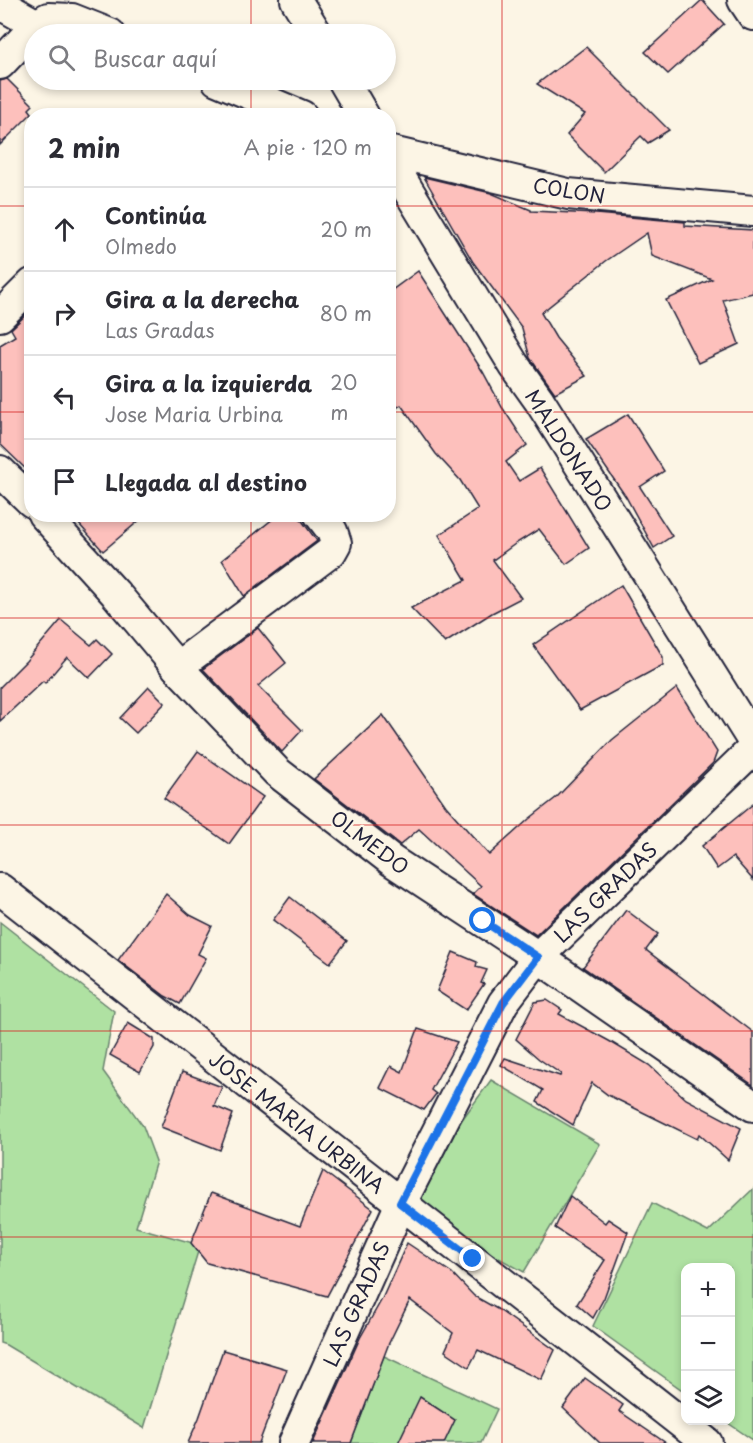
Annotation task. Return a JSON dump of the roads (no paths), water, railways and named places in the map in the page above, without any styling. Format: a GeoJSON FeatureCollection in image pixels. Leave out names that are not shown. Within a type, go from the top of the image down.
{"type":"FeatureCollection","features":[{"type":"Feature","properties":{"kind":"street"},"geometry":{"type":"LineString","coordinates":[[296,0],[311,24]]}},
{"type":"Feature","properties":{"kind":"street"},"geometry":{"type":"LineString","coordinates":[[743,0],[753,15]]}},
{"type":"Feature","properties":{"kind":"street"},"geometry":{"type":"LineString","coordinates":[[0,4],[42,22],[72,19],[85,24]]}},
{"type":"Feature","properties":{"kind":"street"},"geometry":{"type":"LineString","coordinates":[[0,64],[24,40]]}},
{"type":"Feature","properties":{"kind":"street"},"geometry":{"type":"LineString","coordinates":[[241,90],[283,108]]}},
{"type":"Feature","properties":{"kind":"street"},"geometry":{"type":"LineString","coordinates":[[349,90],[359,108]]}},
{"type":"Feature","properties":{"kind":"street","name":"COLON"},"geometry":{"type":"LineString","coordinates":[[396,153],[568,194],[753,211]]}},
{"type":"Feature","properties":{"kind":"street","name":"MALDONADO"},"geometry":{"type":"LineString","coordinates":[[396,170],[514,365],[539,400],[753,741]]}},
{"type":"Feature","properties":{"kind":"street"},"geometry":{"type":"LineString","coordinates":[[0,316],[24,292]]}},
{"type":"Feature","properties":{"kind":"street"},"geometry":{"type":"LineString","coordinates":[[0,471],[24,494]]}},
{"type":"Feature","properties":{"kind":"street","name":"OLMEDO"},"geometry":{"type":"LineString","coordinates":[[50,522],[115,593],[177,667],[277,771],[392,861],[538,957],[753,1106]]}},
{"type":"Feature","properties":{"kind":"street"},"geometry":{"type":"LineString","coordinates":[[177,667],[331,552],[336,543],[326,523]]}},
{"type":"Feature","properties":{"kind":"street","name":"LAS GRADAS"},"geometry":{"type":"LineString","coordinates":[[294,1443],[400,1203],[503,1003],[538,957],[753,749]]}},
{"type":"Feature","properties":{"kind":"street","name":"JOSE MARIA URBINA"},"geometry":{"type":"LineString","coordinates":[[0,889],[707,1443]]}}]}
